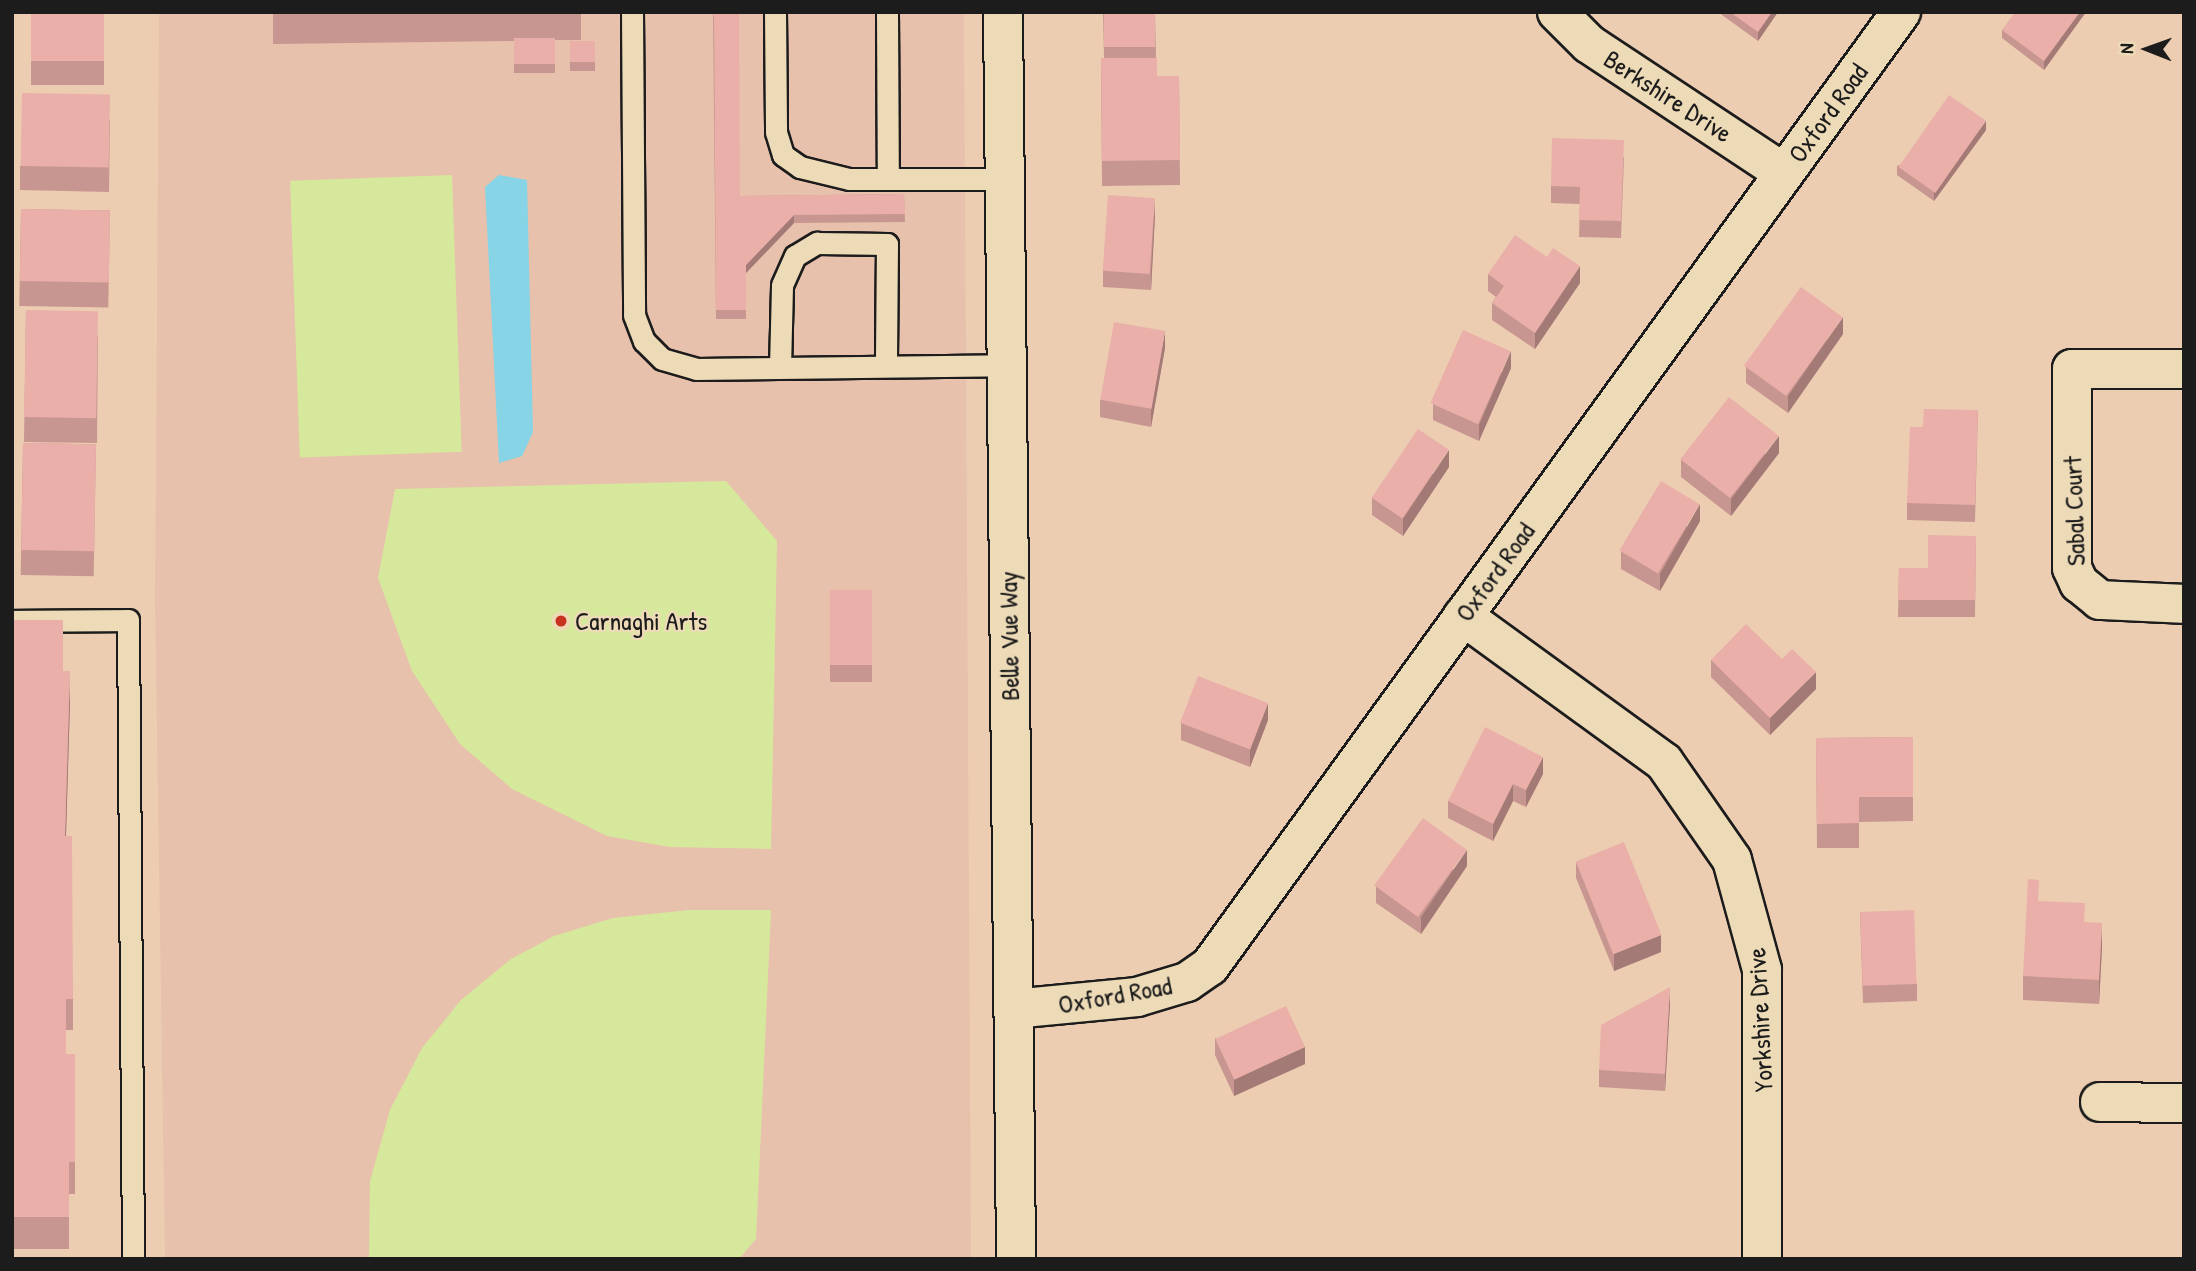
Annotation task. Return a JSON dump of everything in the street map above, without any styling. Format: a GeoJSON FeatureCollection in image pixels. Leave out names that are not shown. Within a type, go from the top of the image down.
{"type":"FeatureCollection","features":[{"type":"Feature","properties":{"kind":"street","name":"Belle Vue Way"},"geometry":{"type":"LineString","coordinates":[[1003,12],[1016,1259]]}},
{"type":"Feature","properties":{"kind":"street","name":"Berkshire Drive"},"geometry":{"type":"LineString","coordinates":[[1557,12],[1589,44],[1784,173]]}},
{"type":"Feature","properties":{"kind":"street","name":"Oxford Road"},"geometry":{"type":"LineString","coordinates":[[1013,1009],[1137,996],[1187,982],[1210,967],[1900,12]]}},
{"type":"Feature","properties":{"kind":"street","name":"Sabal Court"},"geometry":{"type":"LineString","coordinates":[[2184,369],[2072,369],[2072,568],[2078,583],[2100,600],[2184,604]]}},
{"type":"Feature","properties":{"kind":"street","name":"Yorkshire Drive"},"geometry":{"type":"LineString","coordinates":[[1462,616],[1664,762],[1732,860],[1762,970],[1762,1259]]}},
{"type":"Feature","properties":{"kind":"street"},"geometry":{"type":"LineString","coordinates":[[2100,1102],[2184,1103]]}},
{"type":"Feature","properties":{"kind":"lane"},"geometry":{"type":"LineString","coordinates":[[632,12],[634,315],[644,341],[662,359],[696,369],[1006,365]]}},
{"type":"Feature","properties":{"kind":"lane"},"geometry":{"type":"LineString","coordinates":[[775,12],[776,132],[783,155],[823,176],[1004,179]]}},
{"type":"Feature","properties":{"kind":"lane"},"geometry":{"type":"LineString","coordinates":[[887,12],[888,179]]}},
{"type":"Feature","properties":{"kind":"lane"},"geometry":{"type":"LineString","coordinates":[[780,368],[782,285],[795,256],[817,243],[887,244],[886,366]]}},
{"type":"Feature","properties":{"kind":"lane"},"geometry":{"type":"LineString","coordinates":[[12,621],[128,620],[133,1259]]}},
{"type":"Feature","properties":{"kind":"shaded area","name":"Carnaghi Arts"},"geometry":{"type":"Polygon","coordinates":[[[159,12],[964,12],[971,1259],[165,1259],[155,601],[159,12]]]}},
{"type":"Feature","properties":{"kind":"green space"},"geometry":{"type":"Polygon","coordinates":[[[452,175],[462,452],[300,457],[290,181],[452,175]]]}},
{"type":"Feature","properties":{"kind":"green space"},"geometry":{"type":"Polygon","coordinates":[[[726,481],[777,541],[771,849],[670,847],[607,836],[512,789],[460,744],[412,671],[378,578],[395,489],[726,481]]]}},
{"type":"Feature","properties":{"kind":"green space"},"geometry":{"type":"Polygon","coordinates":[[[689,910],[771,910],[756,1239],[739,1259],[369,1259],[370,1181],[390,1110],[422,1048],[461,1000],[511,959],[554,936],[613,918],[689,910]]]}},
{"type":"Feature","properties":{"kind":"water"},"geometry":{"type":"Polygon","coordinates":[[[499,175],[527,180],[533,432],[522,456],[499,463],[485,187],[499,175]]]}},
{"type":"Feature","properties":{"kind":"building"},"geometry":{"type":"Polygon","coordinates":[[[31,12],[104,12],[104,61],[31,61],[31,12]]]}},
{"type":"Feature","properties":{"kind":"building"},"geometry":{"type":"Polygon","coordinates":[[[714,12],[739,12],[740,196],[904,194],[905,214],[794,215],[746,265],[746,310],[716,310],[714,12]]]}},
{"type":"Feature","properties":{"kind":"building"},"geometry":{"type":"Polygon","coordinates":[[[1104,12],[1155,12],[1155,47],[1104,47],[1104,12]]]}},
{"type":"Feature","properties":{"kind":"building"},"geometry":{"type":"Polygon","coordinates":[[[1730,12],[1772,12],[1758,32],[1730,12]]]}},
{"type":"Feature","properties":{"kind":"building"},"geometry":{"type":"Polygon","coordinates":[[[2015,12],[2080,12],[2044,61],[2002,30],[2015,12]]]}},
{"type":"Feature","properties":{"kind":"building"},"geometry":{"type":"Polygon","coordinates":[[[514,38],[555,38],[555,64],[514,64],[514,38]]]}},
{"type":"Feature","properties":{"kind":"building"},"geometry":{"type":"Polygon","coordinates":[[[570,41],[595,41],[595,62],[570,62],[570,41]]]}},
{"type":"Feature","properties":{"kind":"building"},"geometry":{"type":"Polygon","coordinates":[[[1101,58],[1157,58],[1157,76],[1179,76],[1180,160],[1102,161],[1101,58]]]}},
{"type":"Feature","properties":{"kind":"building"},"geometry":{"type":"Polygon","coordinates":[[[22,93],[110,95],[109,168],[21,166],[22,93]]]}},
{"type":"Feature","properties":{"kind":"building"},"geometry":{"type":"Polygon","coordinates":[[[1949,95],[1986,121],[1935,193],[1899,167],[1949,95]]]}},
{"type":"Feature","properties":{"kind":"building"},"geometry":{"type":"Polygon","coordinates":[[[1552,138],[1624,140],[1621,221],[1579,220],[1580,187],[1551,186],[1552,138]]]}},
{"type":"Feature","properties":{"kind":"building"},"geometry":{"type":"Polygon","coordinates":[[[1108,195],[1155,198],[1150,274],[1103,271],[1108,195]]]}},
{"type":"Feature","properties":{"kind":"building"},"geometry":{"type":"Polygon","coordinates":[[[21,209],[110,211],[109,283],[20,281],[21,209]]]}},
{"type":"Feature","properties":{"kind":"building"},"geometry":{"type":"Polygon","coordinates":[[[1515,235],[1547,257],[1553,248],[1580,266],[1535,333],[1492,303],[1504,286],[1488,274],[1515,235]]]}},
{"type":"Feature","properties":{"kind":"building"},"geometry":{"type":"Polygon","coordinates":[[[1801,287],[1843,318],[1786,396],[1744,365],[1801,287]]]}},
{"type":"Feature","properties":{"kind":"building"},"geometry":{"type":"Polygon","coordinates":[[[26,310],[98,311],[96,418],[24,417],[26,310]]]}},
{"type":"Feature","properties":{"kind":"building"},"geometry":{"type":"Polygon","coordinates":[[[1114,322],[1165,331],[1151,409],[1100,400],[1114,322]]]}},
{"type":"Feature","properties":{"kind":"building"},"geometry":{"type":"Polygon","coordinates":[[[1463,330],[1511,351],[1478,424],[1430,403],[1463,330]]]}},
{"type":"Feature","properties":{"kind":"building"},"geometry":{"type":"Polygon","coordinates":[[[1729,397],[1779,436],[1730,498],[1680,459],[1729,397]]]}},
{"type":"Feature","properties":{"kind":"building"},"geometry":{"type":"Polygon","coordinates":[[[1924,409],[1978,410],[1975,505],[1907,503],[1910,427],[1923,427],[1924,409]]]}},
{"type":"Feature","properties":{"kind":"building"},"geometry":{"type":"Polygon","coordinates":[[[1418,429],[1449,450],[1402,519],[1372,498],[1418,429]]]}},
{"type":"Feature","properties":{"kind":"building"},"geometry":{"type":"Polygon","coordinates":[[[23,443],[96,444],[94,551],[21,550],[23,443]]]}},
{"type":"Feature","properties":{"kind":"building"},"geometry":{"type":"Polygon","coordinates":[[[1661,481],[1700,504],[1658,574],[1619,550],[1661,481]]]}},
{"type":"Feature","properties":{"kind":"building"},"geometry":{"type":"Polygon","coordinates":[[[1928,535],[1976,536],[1975,600],[1898,600],[1899,568],[1928,568],[1928,535]]]}},
{"type":"Feature","properties":{"kind":"building"},"geometry":{"type":"Polygon","coordinates":[[[830,590],[872,590],[872,665],[830,665],[830,590]]]}},
{"type":"Feature","properties":{"kind":"building"},"geometry":{"type":"Polygon","coordinates":[[[12,620],[63,620],[63,671],[70,671],[65,836],[72,836],[73,999],[66,999],[66,1054],[75,1054],[75,1162],[69,1162],[69,1217],[12,1217],[12,620]]]}},
{"type":"Feature","properties":{"kind":"building"},"geometry":{"type":"Polygon","coordinates":[[[1746,624],[1782,659],[1792,649],[1816,672],[1770,718],[1711,660],[1746,624]]]}},
{"type":"Feature","properties":{"kind":"building"},"geometry":{"type":"Polygon","coordinates":[[[1198,676],[1268,703],[1250,750],[1180,723],[1198,676]]]}},
{"type":"Feature","properties":{"kind":"building"},"geometry":{"type":"Polygon","coordinates":[[[1485,727],[1543,757],[1526,790],[1513,784],[1493,824],[1448,801],[1485,727]]]}},
{"type":"Feature","properties":{"kind":"building"},"geometry":{"type":"Polygon","coordinates":[[[1913,737],[1913,797],[1859,797],[1859,823],[1817,824],[1816,738],[1913,737]]]}},
{"type":"Feature","properties":{"kind":"building"},"geometry":{"type":"Polygon","coordinates":[[[1423,818],[1467,850],[1418,917],[1374,885],[1423,818]]]}},
{"type":"Feature","properties":{"kind":"building"},"geometry":{"type":"Polygon","coordinates":[[[1624,842],[1661,935],[1613,954],[1576,861],[1624,842]]]}},
{"type":"Feature","properties":{"kind":"building"},"geometry":{"type":"Polygon","coordinates":[[[2028,879],[2039,880],[2038,901],[2085,903],[2084,922],[2102,923],[2099,980],[2023,976],[2028,879]]]}},
{"type":"Feature","properties":{"kind":"building"},"geometry":{"type":"Polygon","coordinates":[[[1914,910],[1917,984],[1863,986],[1860,912],[1914,910]]]}},
{"type":"Feature","properties":{"kind":"building"},"geometry":{"type":"Polygon","coordinates":[[[1670,987],[1665,1074],[1599,1070],[1601,1025],[1670,987]]]}},
{"type":"Feature","properties":{"kind":"building"},"geometry":{"type":"Polygon","coordinates":[[[1286,1006],[1305,1047],[1234,1080],[1215,1039],[1286,1006]]]}},
{"type":"Feature","properties":{"kind":"place","name":"Carnaghi Arts"},"geometry":{"type":"Point","coordinates":[561,621]}}]}
